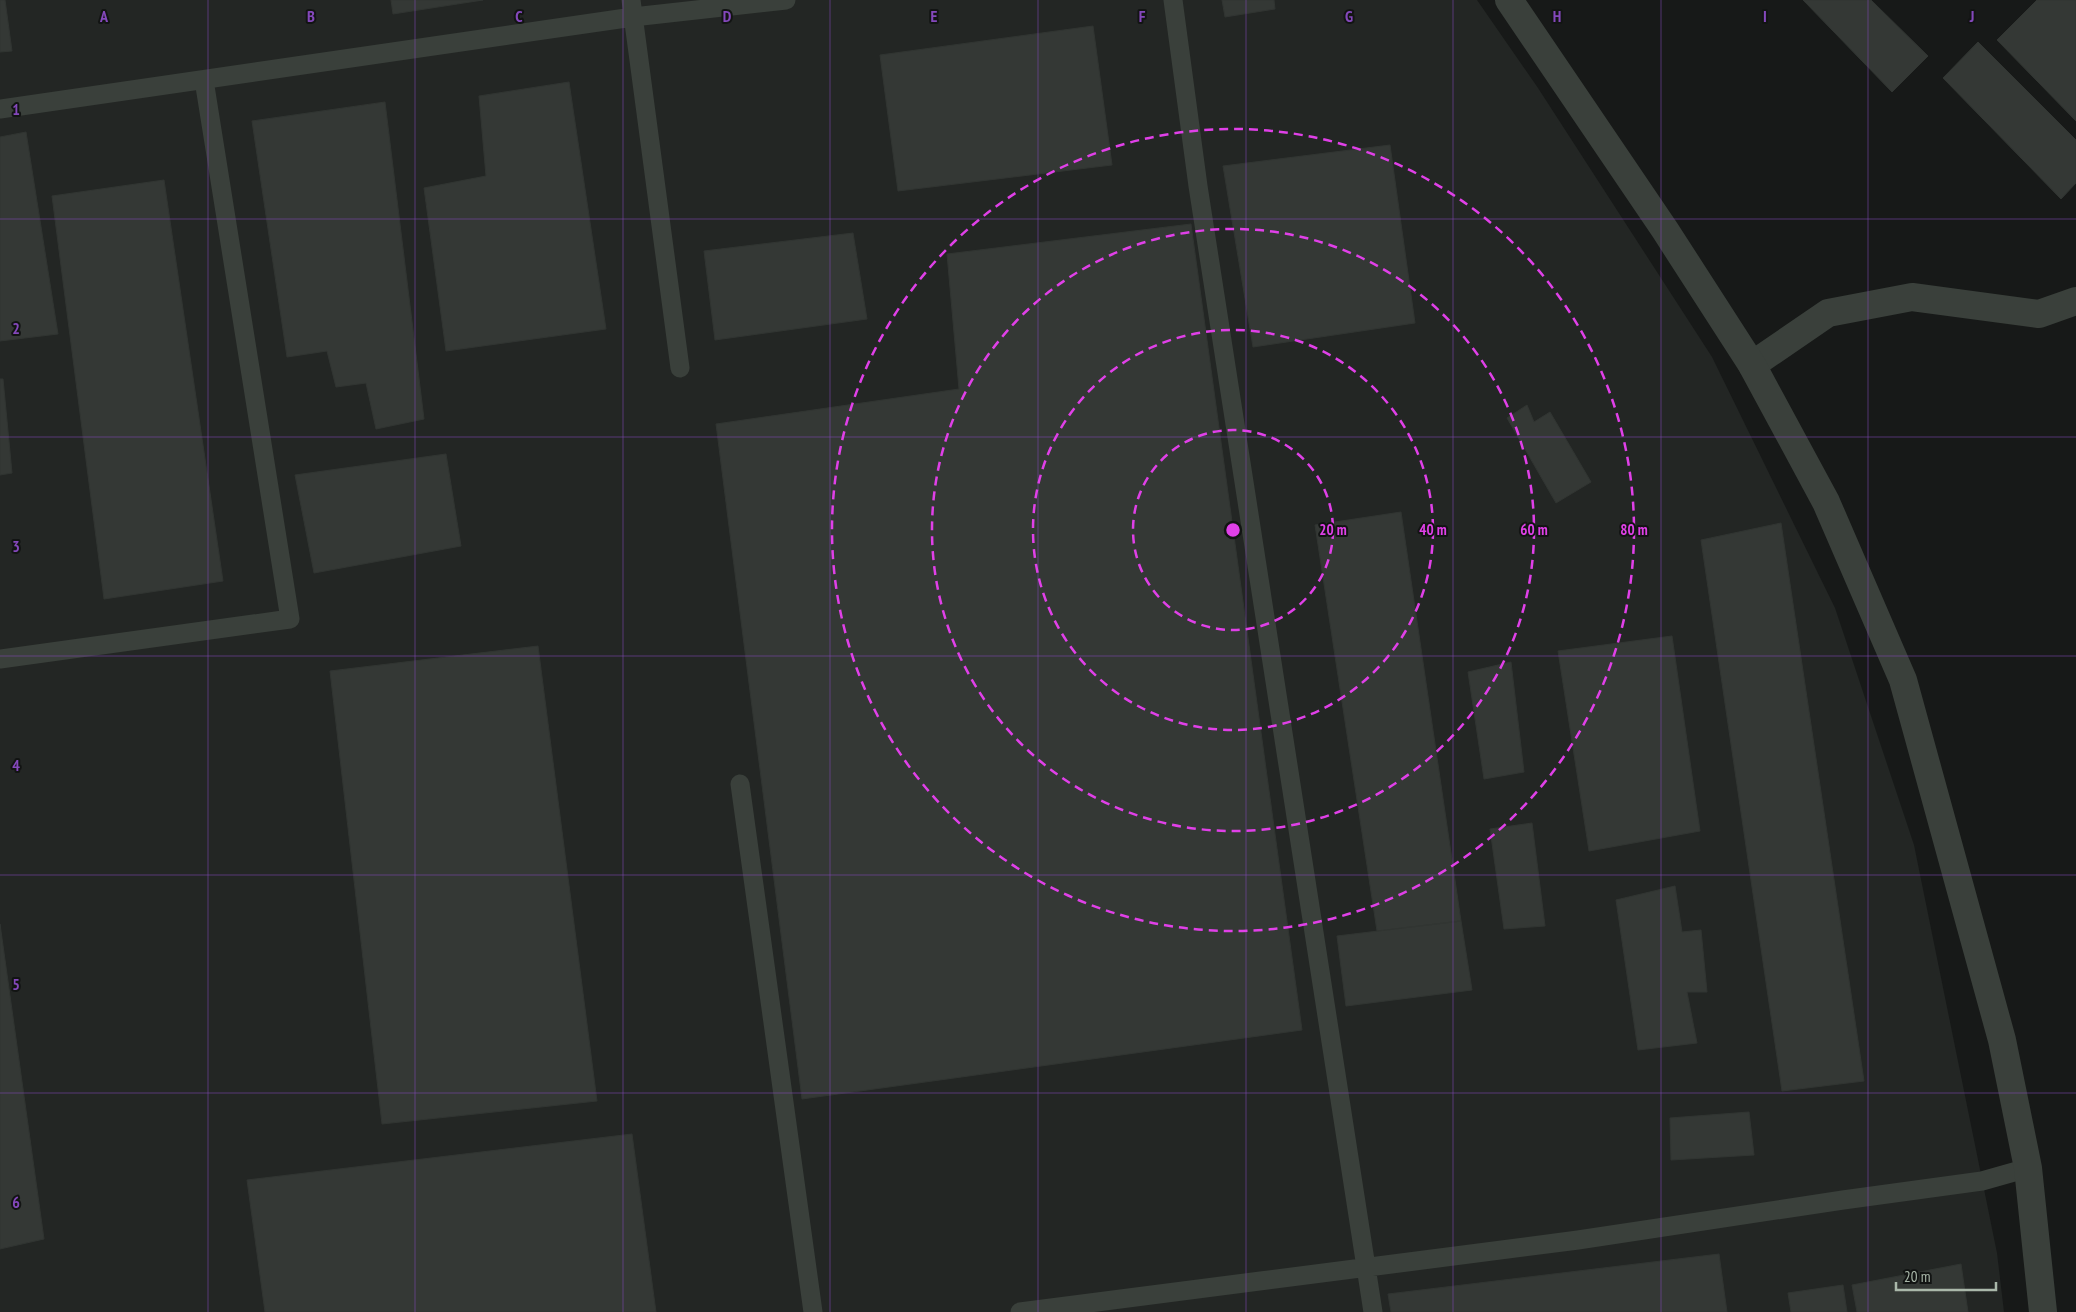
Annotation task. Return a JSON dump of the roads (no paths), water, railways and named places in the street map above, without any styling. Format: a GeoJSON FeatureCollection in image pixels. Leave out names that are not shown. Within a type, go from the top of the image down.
{"type":"FeatureCollection","features":[{"type":"Feature","properties":{"kind":"street"},"geometry":{"type":"LineString","coordinates":[[1509,0],[1665,230],[1752,365],[1826,502],[1903,680],[2002,1040],[2028,1168],[2043,1312]]}},
{"type":"Feature","properties":{"kind":"street"},"geometry":{"type":"LineString","coordinates":[[1752,365],[1828,313],[1912,297],[2039,314],[2076,301]]}},
{"type":"Feature","properties":{"kind":"lane"},"geometry":{"type":"LineString","coordinates":[[0,109],[204,80],[632,9],[786,0]]}},
{"type":"Feature","properties":{"kind":"lane"},"geometry":{"type":"LineString","coordinates":[[1173,0],[1201,206],[1373,1312]]}},
{"type":"Feature","properties":{"kind":"lane"},"geometry":{"type":"LineString","coordinates":[[632,9],[680,368]]}},
{"type":"Feature","properties":{"kind":"lane"},"geometry":{"type":"LineString","coordinates":[[0,659],[290,619],[204,80]]}},
{"type":"Feature","properties":{"kind":"lane"},"geometry":{"type":"LineString","coordinates":[[740,784],[813,1312]]}},
{"type":"Feature","properties":{"kind":"lane"},"geometry":{"type":"LineString","coordinates":[[1020,1312],[1578,1240],[1833,1201],[1982,1181],[2028,1168]]}}]}
